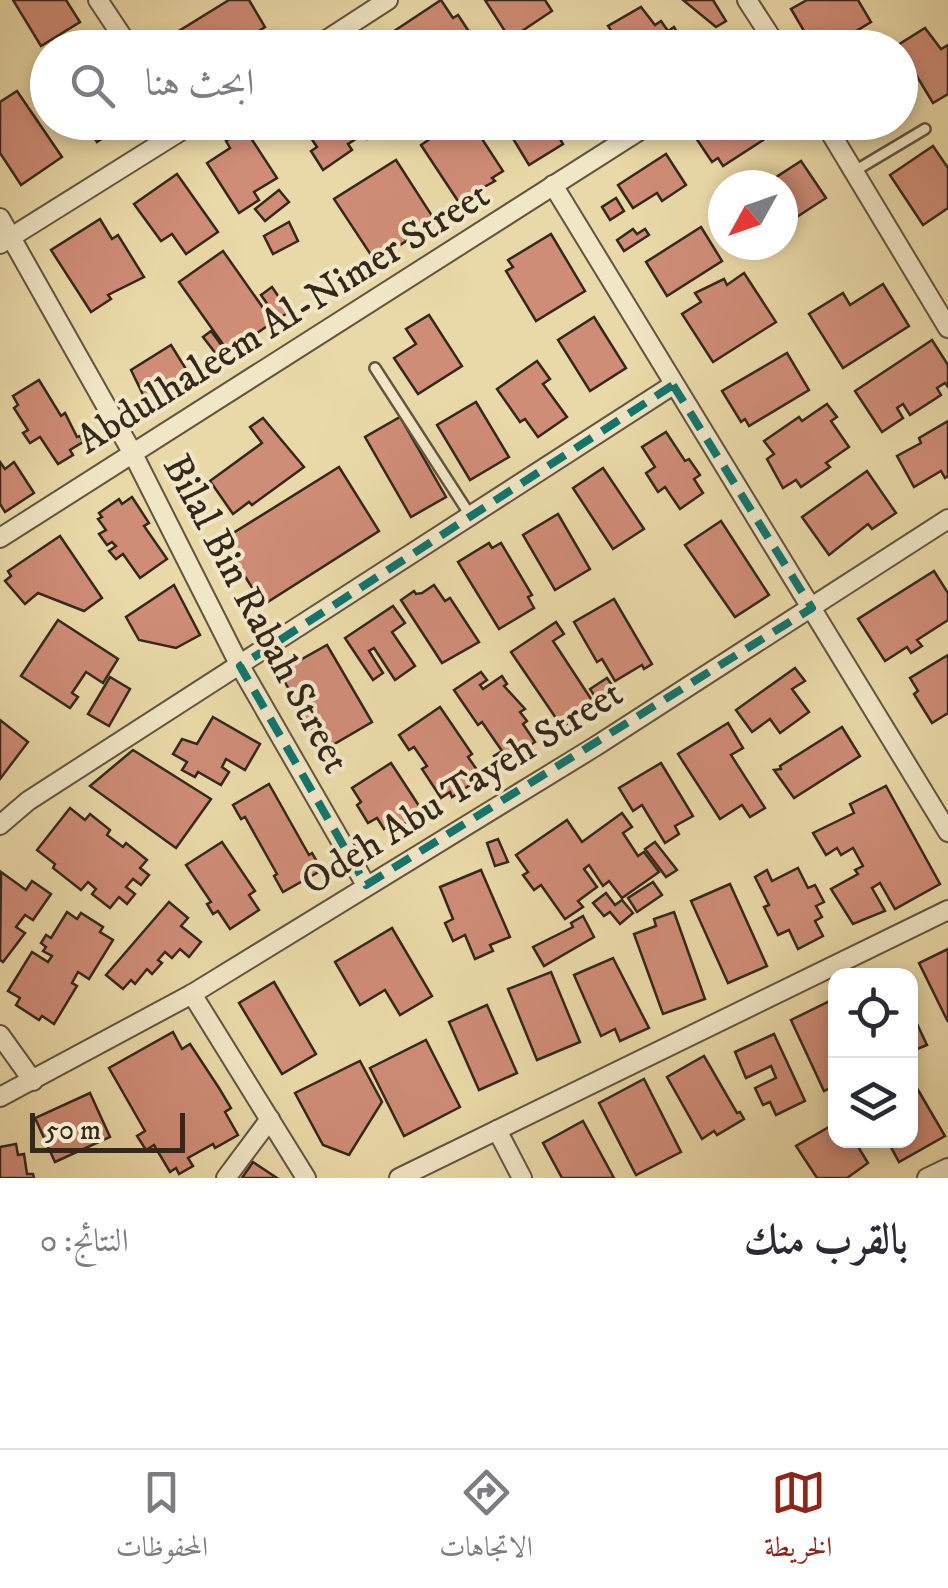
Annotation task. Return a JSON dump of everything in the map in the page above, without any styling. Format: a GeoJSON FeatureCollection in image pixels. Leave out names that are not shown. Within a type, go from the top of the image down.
{"type":"FeatureCollection","features":[{"type":"Feature","properties":{"kind":"street"},"geometry":{"type":"LineString","coordinates":[[98,0],[118,30]]}},
{"type":"Feature","properties":{"kind":"street"},"geometry":{"type":"LineString","coordinates":[[342,30],[388,0]]}},
{"type":"Feature","properties":{"kind":"street"},"geometry":{"type":"LineString","coordinates":[[748,0],[766,30]]}},
{"type":"Feature","properties":{"kind":"street"},"geometry":{"type":"LineString","coordinates":[[6,240],[163,140]]}},
{"type":"Feature","properties":{"kind":"street","name":"Abdulhaleem Al-Nimer Street"},"geometry":{"type":"LineString","coordinates":[[0,538],[624,140]]}},
{"type":"Feature","properties":{"kind":"street"},"geometry":{"type":"LineString","coordinates":[[835,140],[948,328]]}},
{"type":"Feature","properties":{"kind":"street"},"geometry":{"type":"LineString","coordinates":[[553,184],[948,832]]}},
{"type":"Feature","properties":{"kind":"street","name":"Bilal Bin Rabah Street"},"geometry":{"type":"LineString","coordinates":[[0,218],[6,240],[132,452],[240,666],[366,885]]}},
{"type":"Feature","properties":{"kind":"street"},"geometry":{"type":"LineString","coordinates":[[0,825],[28,802],[673,385]]}},
{"type":"Feature","properties":{"kind":"street","name":"Odeh Abu Tayeh Street"},"geometry":{"type":"LineString","coordinates":[[0,1097],[192,994],[596,746],[948,518]]}},
{"type":"Feature","properties":{"kind":"street"},"geometry":{"type":"LineString","coordinates":[[399,1178],[948,910]]}},
{"type":"Feature","properties":{"kind":"street"},"geometry":{"type":"LineString","coordinates":[[192,994],[306,1178]]}},
{"type":"Feature","properties":{"kind":"street"},"geometry":{"type":"LineString","coordinates":[[0,1034],[33,1081]]}},
{"type":"Feature","properties":{"kind":"street"},"geometry":{"type":"LineString","coordinates":[[226,1178],[270,1119]]}},
{"type":"Feature","properties":{"kind":"street"},"geometry":{"type":"LineString","coordinates":[[496,1130],[522,1178]]}},
{"type":"Feature","properties":{"kind":"street"},"geometry":{"type":"LineString","coordinates":[[927,1178],[948,1168]]}},
{"type":"Feature","properties":{"kind":"lane"},"geometry":{"type":"LineString","coordinates":[[918,133],[925,129]]}},
{"type":"Feature","properties":{"kind":"lane"},"geometry":{"type":"LineString","coordinates":[[854,172],[907,140]]}},
{"type":"Feature","properties":{"kind":"lane"},"geometry":{"type":"LineString","coordinates":[[376,368],[470,515]]}},
{"type":"Feature","properties":{"kind":"highlighted area"},"geometry":{"type":"Polygon","coordinates":[[[673,385],[812,608],[366,885],[240,666],[673,385]]]}},
{"type":"Feature","properties":{"kind":"building"},"geometry":{"type":"Polygon","coordinates":[[[13,0],[66,0],[80,22],[67,30],[31,30],[13,0]]]}},
{"type":"Feature","properties":{"kind":"building"},"geometry":{"type":"Polygon","coordinates":[[[229,0],[249,0],[265,27],[260,30],[180,30],[229,0]]]}},
{"type":"Feature","properties":{"kind":"building"},"geometry":{"type":"Polygon","coordinates":[[[441,0],[453,18],[458,15],[468,30],[396,30],[441,0]]]}},
{"type":"Feature","properties":{"kind":"building"},"geometry":{"type":"Polygon","coordinates":[[[485,0],[545,0],[552,11],[524,30],[504,30],[485,0]]]}},
{"type":"Feature","properties":{"kind":"building"},"geometry":{"type":"Polygon","coordinates":[[[683,0],[713,0],[726,21],[716,27],[683,0]]]}},
{"type":"Feature","properties":{"kind":"building"},"geometry":{"type":"Polygon","coordinates":[[[807,0],[858,0],[871,22],[858,30],[803,30],[791,9],[807,0]]]}},
{"type":"Feature","properties":{"kind":"building"},"geometry":{"type":"Polygon","coordinates":[[[641,7],[655,25],[661,21],[667,30],[611,30],[608,26],[641,7]]]}},
{"type":"Feature","properties":{"kind":"building"},"geometry":{"type":"Polygon","coordinates":[[[925,28],[941,49],[948,45],[948,94],[933,103],[918,78],[918,32],[925,28]]]}},
{"type":"Feature","properties":{"kind":"building"},"geometry":{"type":"Polygon","coordinates":[[[17,91],[30,110],[30,140],[50,140],[62,157],[21,185],[0,153],[0,102],[17,91]]]}},
{"type":"Feature","properties":{"kind":"building"},"geometry":{"type":"Polygon","coordinates":[[[252,140],[277,178],[254,192],[259,200],[239,213],[207,163],[230,148],[226,141],[252,140]]]}},
{"type":"Feature","properties":{"kind":"building"},"geometry":{"type":"Polygon","coordinates":[[[312,140],[354,140],[348,144],[352,150],[323,170],[311,151],[317,147],[312,140]]]}},
{"type":"Feature","properties":{"kind":"building"},"geometry":{"type":"Polygon","coordinates":[[[428,140],[483,140],[503,171],[492,178],[495,181],[458,201],[421,145],[428,140]]]}},
{"type":"Feature","properties":{"kind":"building"},"geometry":{"type":"Polygon","coordinates":[[[514,140],[561,140],[563,144],[529,165],[514,140]]]}},
{"type":"Feature","properties":{"kind":"building"},"geometry":{"type":"Polygon","coordinates":[[[697,140],[763,140],[723,166],[718,158],[712,162],[697,140]]]}},
{"type":"Feature","properties":{"kind":"building"},"geometry":{"type":"Polygon","coordinates":[[[933,146],[948,168],[948,208],[923,225],[890,175],[933,146]]]}},
{"type":"Feature","properties":{"kind":"building"},"geometry":{"type":"Polygon","coordinates":[[[666,154],[686,185],[662,201],[657,193],[633,208],[618,185],[666,154]]]}},
{"type":"Feature","properties":{"kind":"building"},"geometry":{"type":"Polygon","coordinates":[[[396,160],[436,222],[375,261],[334,199],[396,160]]]}},
{"type":"Feature","properties":{"kind":"building"},"geometry":{"type":"Polygon","coordinates":[[[801,161],[826,198],[798,216],[798,170],[787,170],[801,161]]]}},
{"type":"Feature","properties":{"kind":"building"},"geometry":{"type":"Polygon","coordinates":[[[177,174],[218,232],[186,254],[172,234],[161,241],[134,204],[177,174]]]}},
{"type":"Feature","properties":{"kind":"building"},"geometry":{"type":"Polygon","coordinates":[[[279,190],[289,202],[265,221],[255,209],[279,190]]]}},
{"type":"Feature","properties":{"kind":"building"},"geometry":{"type":"Polygon","coordinates":[[[616,198],[624,211],[610,220],[602,207],[616,198]]]}},
{"type":"Feature","properties":{"kind":"building"},"geometry":{"type":"Polygon","coordinates":[[[100,219],[112,239],[118,235],[144,277],[108,295],[111,299],[91,312],[51,250],[100,219]]]}},
{"type":"Feature","properties":{"kind":"building"},"geometry":{"type":"Polygon","coordinates":[[[289,222],[298,241],[273,254],[264,236],[289,222]]]}},
{"type":"Feature","properties":{"kind":"building"},"geometry":{"type":"Polygon","coordinates":[[[701,227],[708,238],[708,260],[722,261],[667,296],[646,262],[701,227]]]}},
{"type":"Feature","properties":{"kind":"building"},"geometry":{"type":"Polygon","coordinates":[[[633,229],[637,234],[645,229],[649,235],[624,251],[617,240],[633,229]]]}},
{"type":"Feature","properties":{"kind":"building"},"geometry":{"type":"Polygon","coordinates":[[[551,234],[585,291],[536,321],[506,271],[513,267],[508,260],[551,234]]]}},
{"type":"Feature","properties":{"kind":"building"},"geometry":{"type":"Polygon","coordinates":[[[223,251],[273,322],[232,357],[179,282],[223,251]]]}},
{"type":"Feature","properties":{"kind":"building"},"geometry":{"type":"Polygon","coordinates":[[[744,273],[776,322],[713,362],[682,314],[701,302],[695,293],[724,279],[727,285],[744,273]]]}},
{"type":"Feature","properties":{"kind":"building"},"geometry":{"type":"Polygon","coordinates":[[[883,284],[909,326],[843,368],[809,314],[843,293],[850,305],[883,284]]]}},
{"type":"Feature","properties":{"kind":"building"},"geometry":{"type":"Polygon","coordinates":[[[272,287],[289,312],[278,319],[261,295],[272,287]]]}},
{"type":"Feature","properties":{"kind":"building"},"geometry":{"type":"Polygon","coordinates":[[[429,315],[462,366],[418,394],[394,358],[416,344],[406,329],[429,315]]]}},
{"type":"Feature","properties":{"kind":"building"},"geometry":{"type":"Polygon","coordinates":[[[594,317],[626,368],[590,391],[558,340],[594,317]]]}},
{"type":"Feature","properties":{"kind":"building"},"geometry":{"type":"Polygon","coordinates":[[[211,331],[228,354],[220,359],[203,337],[211,331]]]}},
{"type":"Feature","properties":{"kind":"building"},"geometry":{"type":"Polygon","coordinates":[[[932,340],[948,365],[948,387],[945,383],[937,388],[941,395],[910,415],[903,404],[897,408],[903,418],[882,432],[855,391],[932,340]]]}},
{"type":"Feature","properties":{"kind":"building"},"geometry":{"type":"Polygon","coordinates":[[[171,345],[191,377],[148,405],[131,370],[171,345]]]}},
{"type":"Feature","properties":{"kind":"building"},"geometry":{"type":"Polygon","coordinates":[[[787,353],[809,390],[749,426],[745,419],[741,422],[722,391],[787,353]]]}},
{"type":"Feature","properties":{"kind":"building"},"geometry":{"type":"Polygon","coordinates":[[[537,361],[550,379],[543,384],[567,417],[538,437],[525,419],[520,422],[497,389],[537,361]]]}},
{"type":"Feature","properties":{"kind":"building"},"geometry":{"type":"Polygon","coordinates":[[[39,380],[83,442],[70,450],[73,455],[58,464],[40,437],[30,443],[23,433],[28,430],[14,408],[18,405],[13,396],[39,380]]]}},
{"type":"Feature","properties":{"kind":"building"},"geometry":{"type":"Polygon","coordinates":[[[476,402],[509,457],[470,480],[437,425],[476,402]]]}},
{"type":"Feature","properties":{"kind":"building"},"geometry":{"type":"Polygon","coordinates":[[[827,404],[837,417],[831,421],[849,447],[826,463],[830,467],[801,487],[796,480],[783,488],[767,459],[774,454],[764,441],[827,404]]]}},
{"type":"Feature","properties":{"kind":"building"},"geometry":{"type":"Polygon","coordinates":[[[400,417],[446,497],[411,517],[365,437],[400,417]]]}},
{"type":"Feature","properties":{"kind":"building"},"geometry":{"type":"Polygon","coordinates":[[[263,418],[304,467],[233,514],[210,481],[262,443],[250,427],[263,418]]]}},
{"type":"Feature","properties":{"kind":"building"},"geometry":{"type":"Polygon","coordinates":[[[948,421],[948,476],[945,478],[941,471],[914,487],[897,456],[948,421]]]}},
{"type":"Feature","properties":{"kind":"building"},"geometry":{"type":"Polygon","coordinates":[[[666,432],[685,461],[689,459],[700,475],[694,479],[703,493],[680,509],[665,487],[658,492],[646,473],[655,467],[642,447],[666,432]]]}},
{"type":"Feature","properties":{"kind":"building"},"geometry":{"type":"Polygon","coordinates":[[[0,462],[5,469],[14,462],[34,493],[5,512],[0,504],[0,462]]]}},
{"type":"Feature","properties":{"kind":"building"},"geometry":{"type":"Polygon","coordinates":[[[339,467],[379,531],[263,605],[222,540],[339,467]]]}},
{"type":"Feature","properties":{"kind":"building"},"geometry":{"type":"Polygon","coordinates":[[[603,468],[644,529],[613,549],[573,488],[603,468]]]}},
{"type":"Feature","properties":{"kind":"building"},"geometry":{"type":"Polygon","coordinates":[[[867,471],[896,513],[872,529],[868,524],[829,555],[802,517],[867,471]]]}},
{"type":"Feature","properties":{"kind":"building"},"geometry":{"type":"Polygon","coordinates":[[[132,497],[149,523],[144,526],[167,559],[140,578],[123,554],[116,559],[109,551],[116,546],[112,542],[107,545],[99,534],[106,530],[98,519],[102,517],[99,513],[119,499],[122,504],[132,497]]]}},
{"type":"Feature","properties":{"kind":"building"},"geometry":{"type":"Polygon","coordinates":[[[558,514],[590,569],[555,590],[523,535],[558,514]]]}},
{"type":"Feature","properties":{"kind":"building"},"geometry":{"type":"Polygon","coordinates":[[[721,521],[769,595],[735,617],[685,545],[721,521]]]}},
{"type":"Feature","properties":{"kind":"building"},"geometry":{"type":"Polygon","coordinates":[[[60,536],[102,598],[84,611],[38,593],[25,604],[5,581],[11,576],[8,571],[60,536]]]}},
{"type":"Feature","properties":{"kind":"building"},"geometry":{"type":"Polygon","coordinates":[[[489,543],[492,548],[501,543],[532,595],[528,597],[534,608],[499,629],[458,562],[489,543]]]}},
{"type":"Feature","properties":{"kind":"building"},"geometry":{"type":"Polygon","coordinates":[[[934,571],[948,593],[948,620],[917,640],[922,646],[911,653],[907,647],[885,661],[858,619],[934,571]]]}},
{"type":"Feature","properties":{"kind":"building"},"geometry":{"type":"Polygon","coordinates":[[[174,585],[200,635],[176,648],[139,640],[126,617],[174,585]]]}},
{"type":"Feature","properties":{"kind":"building"},"geometry":{"type":"Polygon","coordinates":[[[434,585],[445,601],[450,598],[479,642],[442,663],[401,600],[434,585]]]}},
{"type":"Feature","properties":{"kind":"building"},"geometry":{"type":"Polygon","coordinates":[[[614,599],[652,664],[644,669],[642,665],[615,681],[602,659],[597,662],[574,622],[614,599]]]}},
{"type":"Feature","properties":{"kind":"building"},"geometry":{"type":"Polygon","coordinates":[[[393,606],[405,623],[392,632],[415,666],[395,680],[374,648],[369,651],[383,673],[373,680],[345,638],[393,606]]]}},
{"type":"Feature","properties":{"kind":"building"},"geometry":{"type":"Polygon","coordinates":[[[58,620],[118,659],[103,683],[86,672],[72,693],[78,697],[70,708],[21,676],[58,620]]]}},
{"type":"Feature","properties":{"kind":"building"},"geometry":{"type":"Polygon","coordinates":[[[556,622],[564,634],[553,641],[595,705],[562,727],[511,652],[556,622]]]}},
{"type":"Feature","properties":{"kind":"building"},"geometry":{"type":"Polygon","coordinates":[[[327,645],[372,722],[324,750],[279,672],[327,645]]]}},
{"type":"Feature","properties":{"kind":"building"},"geometry":{"type":"Polygon","coordinates":[[[948,655],[948,713],[932,723],[914,694],[918,691],[910,678],[948,655]]]}},
{"type":"Feature","properties":{"kind":"building"},"geometry":{"type":"Polygon","coordinates":[[[795,668],[805,681],[792,689],[809,712],[780,733],[770,719],[752,732],[736,710],[795,668]]]}},
{"type":"Feature","properties":{"kind":"building"},"geometry":{"type":"Polygon","coordinates":[[[481,672],[487,680],[480,685],[483,689],[502,676],[507,684],[504,686],[525,709],[520,712],[527,721],[523,724],[535,742],[500,765],[494,756],[502,751],[454,690],[481,672]]]}},
{"type":"Feature","properties":{"kind":"building"},"geometry":{"type":"Polygon","coordinates":[[[110,677],[130,689],[109,726],[88,714],[110,677]]]}},
{"type":"Feature","properties":{"kind":"building"},"geometry":{"type":"Polygon","coordinates":[[[607,678],[614,688],[605,694],[610,701],[602,707],[590,689],[607,678]]]}},
{"type":"Feature","properties":{"kind":"building"},"geometry":{"type":"Polygon","coordinates":[[[440,707],[472,754],[468,757],[482,777],[452,797],[450,792],[441,798],[422,769],[427,766],[414,747],[409,750],[399,735],[440,707]]]}},
{"type":"Feature","properties":{"kind":"building"},"geometry":{"type":"Polygon","coordinates":[[[213,717],[260,744],[245,770],[226,759],[222,767],[229,772],[221,785],[198,772],[195,777],[182,770],[187,762],[173,754],[182,739],[197,744],[213,717]]]}},
{"type":"Feature","properties":{"kind":"building"},"geometry":{"type":"Polygon","coordinates":[[[0,720],[28,742],[0,779],[0,720]]]}},
{"type":"Feature","properties":{"kind":"building"},"geometry":{"type":"Polygon","coordinates":[[[728,723],[743,748],[731,755],[765,808],[750,817],[742,805],[720,819],[678,754],[728,723]]]}},
{"type":"Feature","properties":{"kind":"building"},"geometry":{"type":"Polygon","coordinates":[[[842,727],[860,756],[794,798],[774,770],[842,727]]]}},
{"type":"Feature","properties":{"kind":"building"},"geometry":{"type":"Polygon","coordinates":[[[133,750],[211,799],[176,848],[90,786],[133,750]]]}},
{"type":"Feature","properties":{"kind":"building"},"geometry":{"type":"Polygon","coordinates":[[[391,763],[423,812],[398,828],[394,822],[384,829],[377,818],[368,823],[352,788],[391,763]]]}},
{"type":"Feature","properties":{"kind":"building"},"geometry":{"type":"Polygon","coordinates":[[[661,763],[693,816],[675,826],[679,834],[665,843],[642,805],[633,811],[619,788],[661,763]]]}},
{"type":"Feature","properties":{"kind":"building"},"geometry":{"type":"Polygon","coordinates":[[[269,784],[309,855],[312,853],[322,870],[283,892],[245,817],[241,819],[233,805],[269,784]]]}},
{"type":"Feature","properties":{"kind":"building"},"geometry":{"type":"Polygon","coordinates":[[[886,786],[940,884],[895,909],[880,883],[872,888],[885,911],[853,924],[831,889],[858,874],[855,870],[863,866],[853,848],[841,855],[837,848],[826,855],[813,833],[854,813],[850,804],[886,786]]]}},
{"type":"Feature","properties":{"kind":"building"},"geometry":{"type":"Polygon","coordinates":[[[70,808],[85,820],[90,814],[110,830],[107,835],[123,847],[126,843],[147,860],[140,868],[149,875],[141,885],[133,879],[126,887],[135,894],[127,904],[119,897],[110,908],[92,894],[96,889],[88,882],[81,890],[37,850],[70,808]]]}},
{"type":"Feature","properties":{"kind":"building"},"geometry":{"type":"Polygon","coordinates":[[[622,813],[632,827],[623,833],[638,856],[644,852],[659,872],[622,898],[609,881],[603,886],[589,865],[584,869],[597,887],[578,901],[583,907],[565,919],[541,885],[534,890],[516,855],[567,820],[582,842],[622,813]]]}},
{"type":"Feature","properties":{"kind":"building"},"geometry":{"type":"Polygon","coordinates":[[[498,839],[508,862],[495,866],[487,843],[498,839]]]}},
{"type":"Feature","properties":{"kind":"building"},"geometry":{"type":"Polygon","coordinates":[[[222,842],[255,891],[249,895],[259,910],[230,929],[218,911],[213,914],[207,904],[211,902],[186,865],[222,842]]]}},
{"type":"Feature","properties":{"kind":"building"},"geometry":{"type":"Polygon","coordinates":[[[655,842],[677,870],[666,877],[645,849],[655,842]]]}},
{"type":"Feature","properties":{"kind":"building"},"geometry":{"type":"Polygon","coordinates":[[[798,868],[808,888],[815,885],[824,902],[816,906],[822,917],[815,921],[823,936],[798,949],[789,930],[778,935],[755,877],[767,870],[772,881],[798,868]]]}},
{"type":"Feature","properties":{"kind":"building"},"geometry":{"type":"Polygon","coordinates":[[[481,870],[510,937],[490,945],[493,951],[475,959],[465,935],[453,941],[445,923],[453,919],[440,887],[481,870]]]}},
{"type":"Feature","properties":{"kind":"building"},"geometry":{"type":"Polygon","coordinates":[[[1,872],[26,890],[32,881],[51,894],[33,920],[25,915],[16,927],[25,933],[3,962],[0,960],[1,872]]]}},
{"type":"Feature","properties":{"kind":"building"},"geometry":{"type":"Polygon","coordinates":[[[653,882],[662,895],[637,912],[628,898],[653,882]]]}},
{"type":"Feature","properties":{"kind":"building"},"geometry":{"type":"Polygon","coordinates":[[[730,884],[767,966],[728,983],[691,901],[730,884]]]}},
{"type":"Feature","properties":{"kind":"building"},"geometry":{"type":"Polygon","coordinates":[[[606,893],[615,905],[622,900],[633,913],[620,924],[610,912],[604,916],[593,903],[606,893]]]}},
{"type":"Feature","properties":{"kind":"building"},"geometry":{"type":"Polygon","coordinates":[[[169,902],[188,918],[181,926],[201,942],[189,957],[180,949],[172,958],[165,952],[158,960],[162,963],[152,974],[147,969],[135,984],[131,980],[123,989],[106,975],[169,902]]]}},
{"type":"Feature","properties":{"kind":"building"},"geometry":{"type":"Polygon","coordinates":[[[67,912],[77,919],[81,913],[103,927],[100,932],[113,940],[89,979],[78,972],[72,983],[77,986],[54,1024],[42,1016],[39,1020],[16,1005],[20,998],[8,991],[32,952],[48,962],[52,956],[43,951],[46,947],[41,943],[46,935],[51,938],[67,912]]]}},
{"type":"Feature","properties":{"kind":"building"},"geometry":{"type":"Polygon","coordinates":[[[674,912],[705,999],[663,1014],[634,934],[656,926],[654,919],[674,912]]]}},
{"type":"Feature","properties":{"kind":"building"},"geometry":{"type":"Polygon","coordinates":[[[583,916],[594,937],[544,966],[533,947],[573,927],[571,923],[583,916]]]}},
{"type":"Feature","properties":{"kind":"building"},"geometry":{"type":"Polygon","coordinates":[[[392,928],[432,996],[400,1015],[385,990],[360,1005],[335,962],[392,928]]]}},
{"type":"Feature","properties":{"kind":"building"},"geometry":{"type":"Polygon","coordinates":[[[948,949],[948,1022],[919,963],[948,949]]]}},
{"type":"Feature","properties":{"kind":"building"},"geometry":{"type":"Polygon","coordinates":[[[613,958],[649,1028],[620,1041],[615,1029],[601,1036],[574,975],[613,958]]]}},
{"type":"Feature","properties":{"kind":"building"},"geometry":{"type":"Polygon","coordinates":[[[551,972],[580,1042],[537,1060],[508,989],[551,972]]]}},
{"type":"Feature","properties":{"kind":"building"},"geometry":{"type":"Polygon","coordinates":[[[274,982],[316,1054],[282,1074],[239,1003],[274,982]]]}},
{"type":"Feature","properties":{"kind":"building"},"geometry":{"type":"Polygon","coordinates":[[[828,1002],[828,1089],[824,1091],[791,1020],[828,1002]]]}},
{"type":"Feature","properties":{"kind":"building"},"geometry":{"type":"Polygon","coordinates":[[[487,1005],[517,1073],[479,1090],[449,1022],[487,1005]]]}},
{"type":"Feature","properties":{"kind":"building"},"geometry":{"type":"Polygon","coordinates":[[[918,1026],[927,1045],[918,1049],[918,1026]]]}},
{"type":"Feature","properties":{"kind":"building"},"geometry":{"type":"Polygon","coordinates":[[[173,1032],[182,1049],[190,1044],[219,1088],[231,1108],[225,1112],[238,1135],[188,1158],[193,1166],[179,1174],[176,1168],[170,1172],[154,1145],[146,1150],[137,1136],[145,1131],[109,1068],[173,1032]]]}},
{"type":"Feature","properties":{"kind":"building"},"geometry":{"type":"Polygon","coordinates":[[[774,1034],[805,1101],[776,1115],[770,1102],[763,1105],[755,1088],[776,1078],[771,1066],[746,1078],[735,1052],[774,1034]]]}},
{"type":"Feature","properties":{"kind":"building"},"geometry":{"type":"Polygon","coordinates":[[[426,1040],[460,1107],[404,1136],[370,1068],[426,1040]]]}},
{"type":"Feature","properties":{"kind":"building"},"geometry":{"type":"Polygon","coordinates":[[[704,1056],[744,1119],[702,1139],[667,1077],[704,1056]]]}},
{"type":"Feature","properties":{"kind":"building"},"geometry":{"type":"Polygon","coordinates":[[[360,1061],[382,1102],[349,1155],[323,1145],[295,1093],[360,1061]]]}},
{"type":"Feature","properties":{"kind":"building"},"geometry":{"type":"Polygon","coordinates":[[[644,1079],[681,1152],[636,1175],[599,1103],[644,1079]]]}},
{"type":"Feature","properties":{"kind":"building"},"geometry":{"type":"Polygon","coordinates":[[[918,1090],[945,1136],[899,1162],[891,1148],[918,1148],[918,1090]]]}},
{"type":"Feature","properties":{"kind":"building"},"geometry":{"type":"Polygon","coordinates":[[[90,1093],[110,1137],[55,1162],[35,1118],[90,1093]]]}},
{"type":"Feature","properties":{"kind":"building"},"geometry":{"type":"Polygon","coordinates":[[[583,1121],[614,1178],[562,1178],[543,1143],[583,1121]]]}},
{"type":"Feature","properties":{"kind":"building"},"geometry":{"type":"Polygon","coordinates":[[[828,1128],[828,1148],[859,1148],[868,1163],[847,1178],[817,1178],[796,1146],[828,1128]]]}},
{"type":"Feature","properties":{"kind":"building"},"geometry":{"type":"Polygon","coordinates":[[[16,1144],[18,1155],[24,1154],[27,1174],[34,1178],[0,1178],[0,1147],[16,1144]]]}},
{"type":"Feature","properties":{"kind":"building"},"geometry":{"type":"Polygon","coordinates":[[[253,1162],[277,1178],[242,1178],[253,1162]]]}}]}
